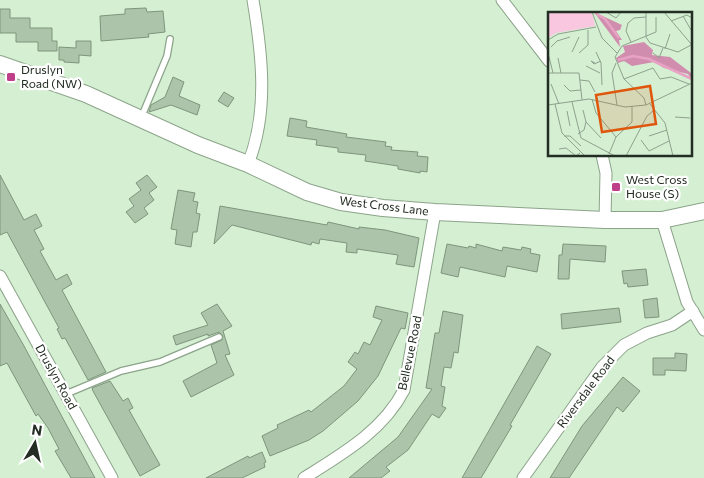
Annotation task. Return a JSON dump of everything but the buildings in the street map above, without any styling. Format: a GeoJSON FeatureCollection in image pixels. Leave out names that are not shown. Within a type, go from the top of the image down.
{"type":"FeatureCollection","features":[{"type":"Feature","properties":{"kind":"street"},"geometry":{"type":"LineString","coordinates":[[248,164],[256,145],[262,98],[259,34],[253,0]]}},
{"type":"Feature","properties":{"kind":"street"},"geometry":{"type":"LineString","coordinates":[[502,0],[548,60]]}},
{"type":"Feature","properties":{"kind":"street","name":"West Cross Lane"},"geometry":{"type":"LineString","coordinates":[[0,64],[86,94],[140,120],[248,164],[307,192],[341,202],[383,208],[435,212],[605,220],[662,220],[704,211]]}},
{"type":"Feature","properties":{"kind":"street"},"geometry":{"type":"LineString","coordinates":[[602,156],[606,174],[605,220]]}},
{"type":"Feature","properties":{"kind":"street","name":"Bellevue Road"},"geometry":{"type":"LineString","coordinates":[[304,478],[342,454],[377,427],[388,415],[404,390],[435,212]]}},
{"type":"Feature","properties":{"kind":"street"},"geometry":{"type":"LineString","coordinates":[[662,220],[687,302],[704,330]]}},
{"type":"Feature","properties":{"kind":"street","name":"Druslyn Road"},"geometry":{"type":"LineString","coordinates":[[0,276],[112,478]]}},
{"type":"Feature","properties":{"kind":"street","name":"Riversdale Road"},"geometry":{"type":"LineString","coordinates":[[523,478],[602,367],[624,345],[647,333],[672,325],[692,311]]}},
{"type":"Feature","properties":{"kind":"lane"},"geometry":{"type":"LineString","coordinates":[[140,120],[167,56],[170,39]]}},
{"type":"Feature","properties":{"kind":"lane"},"geometry":{"type":"LineString","coordinates":[[66,394],[121,371],[160,362],[219,336]]}},
{"type":"Feature","properties":{"kind":"place","name":"Druslyn Road (NW)"},"geometry":{"type":"Point","coordinates":[11,77]}},
{"type":"Feature","properties":{"kind":"place","name":"West Cross House (S)"},"geometry":{"type":"Point","coordinates":[616,187]}}]}
